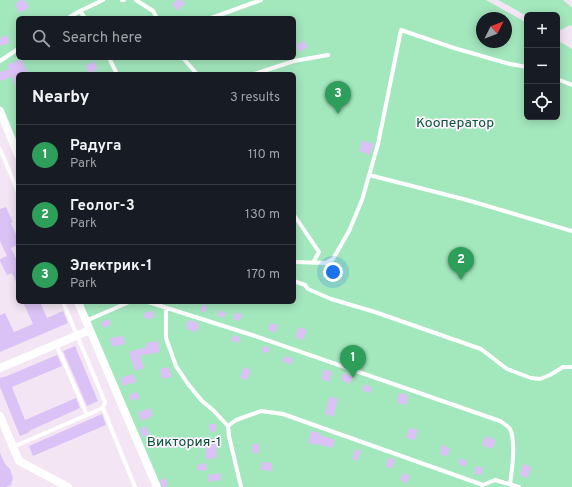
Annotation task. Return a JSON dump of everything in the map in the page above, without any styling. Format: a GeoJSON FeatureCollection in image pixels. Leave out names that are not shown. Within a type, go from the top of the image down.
{"type":"FeatureCollection","features":[{"type":"Feature","properties":{"kind":"street"},"geometry":{"type":"LineString","coordinates":[[0,111],[16,150]]}},
{"type":"Feature","properties":{"kind":"street"},"geometry":{"type":"LineString","coordinates":[[79,304],[157,487]]}},
{"type":"Feature","properties":{"kind":"street"},"geometry":{"type":"LineString","coordinates":[[0,368],[90,330]]}},
{"type":"Feature","properties":{"kind":"street"},"geometry":{"type":"LineString","coordinates":[[0,416],[19,461],[68,487]]}},
{"type":"Feature","properties":{"kind":"lane"},"geometry":{"type":"LineString","coordinates":[[71,16],[103,0]]}},
{"type":"Feature","properties":{"kind":"lane"},"geometry":{"type":"LineString","coordinates":[[136,0],[153,11],[156,16]]}},
{"type":"Feature","properties":{"kind":"lane"},"geometry":{"type":"LineString","coordinates":[[217,16],[261,0]]}},
{"type":"Feature","properties":{"kind":"lane"},"geometry":{"type":"LineString","coordinates":[[80,11],[84,16]]}},
{"type":"Feature","properties":{"kind":"lane"},"geometry":{"type":"LineString","coordinates":[[296,262],[326,263],[333,259],[349,231],[362,200],[382,127],[401,30],[454,48],[524,66]]}},
{"type":"Feature","properties":{"kind":"lane"},"geometry":{"type":"LineString","coordinates":[[0,61],[16,51]]}},
{"type":"Feature","properties":{"kind":"lane"},"geometry":{"type":"LineString","coordinates":[[260,72],[294,61],[328,55]]}},
{"type":"Feature","properties":{"kind":"lane"},"geometry":{"type":"LineString","coordinates":[[110,60],[116,72]]}},
{"type":"Feature","properties":{"kind":"lane"},"geometry":{"type":"LineString","coordinates":[[184,60],[195,72]]}},
{"type":"Feature","properties":{"kind":"lane"},"geometry":{"type":"LineString","coordinates":[[560,80],[572,85]]}},
{"type":"Feature","properties":{"kind":"lane"},"geometry":{"type":"LineString","coordinates":[[0,149],[16,187]]}},
{"type":"Feature","properties":{"kind":"lane"},"geometry":{"type":"LineString","coordinates":[[369,175],[467,200],[572,231]]}},
{"type":"Feature","properties":{"kind":"lane"},"geometry":{"type":"LineString","coordinates":[[296,218],[319,252],[313,263]]}},
{"type":"Feature","properties":{"kind":"lane"},"geometry":{"type":"LineString","coordinates":[[296,282],[305,285],[308,289],[330,298],[481,349],[507,369],[531,378],[540,379],[563,367],[572,367]]}},
{"type":"Feature","properties":{"kind":"lane"},"geometry":{"type":"LineString","coordinates":[[65,304],[105,402],[103,408],[135,487]]}},
{"type":"Feature","properties":{"kind":"lane"},"geometry":{"type":"LineString","coordinates":[[86,321],[124,304]]}},
{"type":"Feature","properties":{"kind":"lane"},"geometry":{"type":"LineString","coordinates":[[154,304],[252,335],[500,421],[510,430],[512,436],[514,465],[510,484]]}},
{"type":"Feature","properties":{"kind":"lane"},"geometry":{"type":"LineString","coordinates":[[166,308],[166,338],[176,366],[202,401],[228,426],[241,487]]}},
{"type":"Feature","properties":{"kind":"lane"},"geometry":{"type":"LineString","coordinates":[[56,344],[87,415]]}},
{"type":"Feature","properties":{"kind":"lane"},"geometry":{"type":"LineString","coordinates":[[13,447],[103,408]]}},
{"type":"Feature","properties":{"kind":"lane"},"geometry":{"type":"LineString","coordinates":[[228,426],[236,420],[261,411],[283,414],[483,486],[495,480],[519,487]]}},
{"type":"Feature","properties":{"kind":"green space"},"geometry":{"type":"Polygon","coordinates":[[[0,0],[486,0],[507,12],[476,12],[476,48],[512,48],[512,15],[524,21],[524,120],[560,120],[560,42],[572,49],[572,487],[157,487],[79,304],[296,304],[296,72],[16,72],[16,146],[0,106],[0,0]]]}},
{"type":"Feature","properties":{"kind":"green space"},"geometry":{"type":"Polygon","coordinates":[[[498,0],[563,0],[572,8],[572,26],[570,25],[560,30],[560,12],[524,12],[524,14],[498,0]]]}},
{"type":"Feature","properties":{"kind":"building"},"geometry":{"type":"Polygon","coordinates":[[[25,0],[29,8],[19,13],[15,3],[25,0]]]}},
{"type":"Feature","properties":{"kind":"building"},"geometry":{"type":"Polygon","coordinates":[[[177,0],[181,0],[185,3],[178,11],[172,5],[177,0]]]}},
{"type":"Feature","properties":{"kind":"building"},"geometry":{"type":"Polygon","coordinates":[[[7,35],[10,43],[0,46],[0,38],[7,35]]]}},
{"type":"Feature","properties":{"kind":"building"},"geometry":{"type":"Polygon","coordinates":[[[304,41],[308,47],[299,52],[296,45],[304,41]]]}},
{"type":"Feature","properties":{"kind":"building"},"geometry":{"type":"Polygon","coordinates":[[[22,60],[27,72],[16,72],[16,86],[12,77],[0,81],[0,72],[9,69],[7,65],[22,60]]]}},
{"type":"Feature","properties":{"kind":"building"},"geometry":{"type":"Polygon","coordinates":[[[94,61],[98,69],[93,72],[88,72],[85,66],[94,61]]]}},
{"type":"Feature","properties":{"kind":"building"},"geometry":{"type":"Polygon","coordinates":[[[362,141],[374,144],[370,155],[359,151],[362,141]]]}},
{"type":"Feature","properties":{"kind":"building"},"geometry":{"type":"Polygon","coordinates":[[[6,207],[13,222],[11,223],[16,234],[16,246],[11,248],[16,259],[16,282],[12,273],[7,275],[0,261],[0,259],[7,256],[0,241],[0,209],[6,207]]]}},
{"type":"Feature","properties":{"kind":"building"},"geometry":{"type":"Polygon","coordinates":[[[24,304],[41,304],[47,318],[63,311],[68,323],[0,352],[0,315],[5,313],[14,332],[33,324],[24,304]]]}},
{"type":"Feature","properties":{"kind":"building"},"geometry":{"type":"Polygon","coordinates":[[[202,305],[207,306],[205,312],[200,311],[202,305]]]}},
{"type":"Feature","properties":{"kind":"building"},"geometry":{"type":"Polygon","coordinates":[[[219,310],[226,313],[224,318],[217,315],[219,310]]]}},
{"type":"Feature","properties":{"kind":"building"},"geometry":{"type":"Polygon","coordinates":[[[153,311],[154,318],[145,319],[144,313],[153,311]]]}},
{"type":"Feature","properties":{"kind":"building"},"geometry":{"type":"Polygon","coordinates":[[[235,313],[242,314],[240,321],[233,319],[235,313]]]}},
{"type":"Feature","properties":{"kind":"building"},"geometry":{"type":"Polygon","coordinates":[[[109,319],[111,325],[103,328],[101,322],[109,319]]]}},
{"type":"Feature","properties":{"kind":"building"},"geometry":{"type":"Polygon","coordinates":[[[188,320],[199,323],[197,332],[186,329],[188,320]]]}},
{"type":"Feature","properties":{"kind":"building"},"geometry":{"type":"Polygon","coordinates":[[[270,323],[278,325],[275,333],[268,330],[270,323]]]}},
{"type":"Feature","properties":{"kind":"building"},"geometry":{"type":"Polygon","coordinates":[[[299,327],[307,330],[303,340],[295,337],[299,327]]]}},
{"type":"Feature","properties":{"kind":"building"},"geometry":{"type":"Polygon","coordinates":[[[233,335],[240,337],[238,343],[231,341],[233,335]]]}},
{"type":"Feature","properties":{"kind":"building"},"geometry":{"type":"Polygon","coordinates":[[[123,336],[125,344],[112,347],[110,338],[123,336]]]}},
{"type":"Feature","properties":{"kind":"building"},"geometry":{"type":"Polygon","coordinates":[[[158,341],[160,352],[140,356],[144,368],[135,371],[129,352],[147,347],[146,343],[158,341]]]}},
{"type":"Feature","properties":{"kind":"building"},"geometry":{"type":"Polygon","coordinates":[[[75,346],[98,401],[87,406],[63,351],[75,346]]]}},
{"type":"Feature","properties":{"kind":"building"},"geometry":{"type":"Polygon","coordinates":[[[263,346],[270,348],[268,353],[262,352],[263,346]]]}},
{"type":"Feature","properties":{"kind":"building"},"geometry":{"type":"Polygon","coordinates":[[[57,355],[62,366],[12,387],[25,420],[76,398],[80,408],[20,436],[0,387],[0,378],[57,355]]]}},
{"type":"Feature","properties":{"kind":"building"},"geometry":{"type":"Polygon","coordinates":[[[285,356],[293,359],[291,365],[282,361],[285,356]]]}},
{"type":"Feature","properties":{"kind":"building"},"geometry":{"type":"Polygon","coordinates":[[[169,367],[172,377],[162,379],[160,369],[169,367]]]}},
{"type":"Feature","properties":{"kind":"building"},"geometry":{"type":"Polygon","coordinates":[[[244,367],[251,370],[247,380],[240,378],[244,367]]]}},
{"type":"Feature","properties":{"kind":"building"},"geometry":{"type":"Polygon","coordinates":[[[324,369],[332,372],[329,382],[321,379],[324,369]]]}},
{"type":"Feature","properties":{"kind":"building"},"geometry":{"type":"Polygon","coordinates":[[[343,373],[353,377],[350,384],[341,380],[343,373]]]}},
{"type":"Feature","properties":{"kind":"building"},"geometry":{"type":"Polygon","coordinates":[[[133,374],[136,382],[123,386],[120,378],[133,374]]]}},
{"type":"Feature","properties":{"kind":"building"},"geometry":{"type":"Polygon","coordinates":[[[364,384],[372,388],[370,393],[362,390],[364,384]]]}},
{"type":"Feature","properties":{"kind":"building"},"geometry":{"type":"Polygon","coordinates":[[[137,392],[140,398],[131,401],[129,395],[137,392]]]}},
{"type":"Feature","properties":{"kind":"building"},"geometry":{"type":"Polygon","coordinates":[[[399,393],[408,395],[406,405],[397,403],[399,393]]]}},
{"type":"Feature","properties":{"kind":"building"},"geometry":{"type":"Polygon","coordinates":[[[329,397],[338,399],[333,417],[325,414],[329,397]]]}},
{"type":"Feature","properties":{"kind":"building"},"geometry":{"type":"Polygon","coordinates":[[[150,408],[153,416],[141,421],[138,413],[150,408]]]}},
{"type":"Feature","properties":{"kind":"building"},"geometry":{"type":"Polygon","coordinates":[[[102,414],[106,425],[33,456],[29,446],[102,414]]]}},
{"type":"Feature","properties":{"kind":"building"},"geometry":{"type":"Polygon","coordinates":[[[209,424],[216,424],[216,431],[210,432],[209,424]]]}},
{"type":"Feature","properties":{"kind":"building"},"geometry":{"type":"Polygon","coordinates":[[[147,427],[149,435],[142,437],[140,428],[147,427]]]}},
{"type":"Feature","properties":{"kind":"building"},"geometry":{"type":"Polygon","coordinates":[[[409,428],[418,430],[415,440],[406,438],[409,428]]]}},
{"type":"Feature","properties":{"kind":"building"},"geometry":{"type":"Polygon","coordinates":[[[311,431],[321,433],[320,435],[335,440],[332,448],[308,443],[311,431]]]}},
{"type":"Feature","properties":{"kind":"building"},"geometry":{"type":"Polygon","coordinates":[[[486,436],[496,440],[492,449],[482,445],[486,436]]]}},
{"type":"Feature","properties":{"kind":"building"},"geometry":{"type":"Polygon","coordinates":[[[216,443],[217,458],[206,459],[205,444],[216,443]]]}},
{"type":"Feature","properties":{"kind":"building"},"geometry":{"type":"Polygon","coordinates":[[[252,444],[259,444],[259,453],[252,453],[252,444]]]}},
{"type":"Feature","properties":{"kind":"building"},"geometry":{"type":"Polygon","coordinates":[[[442,445],[450,448],[448,456],[440,454],[442,445]]]}},
{"type":"Feature","properties":{"kind":"building"},"geometry":{"type":"Polygon","coordinates":[[[356,449],[361,451],[357,461],[352,459],[356,449]]]}},
{"type":"Feature","properties":{"kind":"building"},"geometry":{"type":"Polygon","coordinates":[[[0,453],[5,464],[10,469],[13,478],[11,485],[6,487],[0,487],[0,453]]]}},
{"type":"Feature","properties":{"kind":"building"},"geometry":{"type":"Polygon","coordinates":[[[388,458],[395,459],[393,468],[386,467],[388,458]]]}},
{"type":"Feature","properties":{"kind":"building"},"geometry":{"type":"Polygon","coordinates":[[[460,458],[467,461],[465,467],[458,464],[460,458]]]}},
{"type":"Feature","properties":{"kind":"building"},"geometry":{"type":"Polygon","coordinates":[[[262,462],[273,463],[271,471],[261,470],[262,462]]]}},
{"type":"Feature","properties":{"kind":"building"},"geometry":{"type":"Polygon","coordinates":[[[206,463],[207,470],[198,471],[197,465],[206,463]]]}},
{"type":"Feature","properties":{"kind":"building"},"geometry":{"type":"Polygon","coordinates":[[[523,464],[531,467],[528,478],[520,475],[523,464]]]}},
{"type":"Feature","properties":{"kind":"building"},"geometry":{"type":"Polygon","coordinates":[[[476,466],[483,468],[481,475],[474,474],[476,466]]]}},
{"type":"Feature","properties":{"kind":"building"},"geometry":{"type":"Polygon","coordinates":[[[220,473],[221,480],[209,482],[208,475],[220,473]]]}},
{"type":"Feature","properties":{"kind":"building"},"geometry":{"type":"Polygon","coordinates":[[[403,473],[410,476],[407,483],[400,480],[403,473]]]}},
{"type":"Feature","properties":{"kind":"building"},"geometry":{"type":"Polygon","coordinates":[[[166,478],[168,486],[162,487],[160,480],[166,478]]]}},
{"type":"Feature","properties":{"kind":"place","name":"Электрик-1"},"geometry":{"type":"Point","coordinates":[338,114]}},
{"type":"Feature","properties":{"kind":"place","name":"Геолог-3"},"geometry":{"type":"Point","coordinates":[461,280]}},
{"type":"Feature","properties":{"kind":"place","name":"Радуга"},"geometry":{"type":"Point","coordinates":[353,378]}},
{"type":"Feature","properties":{"kind":"park label","name":"Кооператор"},"geometry":{"type":"Point","coordinates":[455,123]}},
{"type":"Feature","properties":{"kind":"park label","name":"Виктория-1"},"geometry":{"type":"Point","coordinates":[184,442]}}]}
